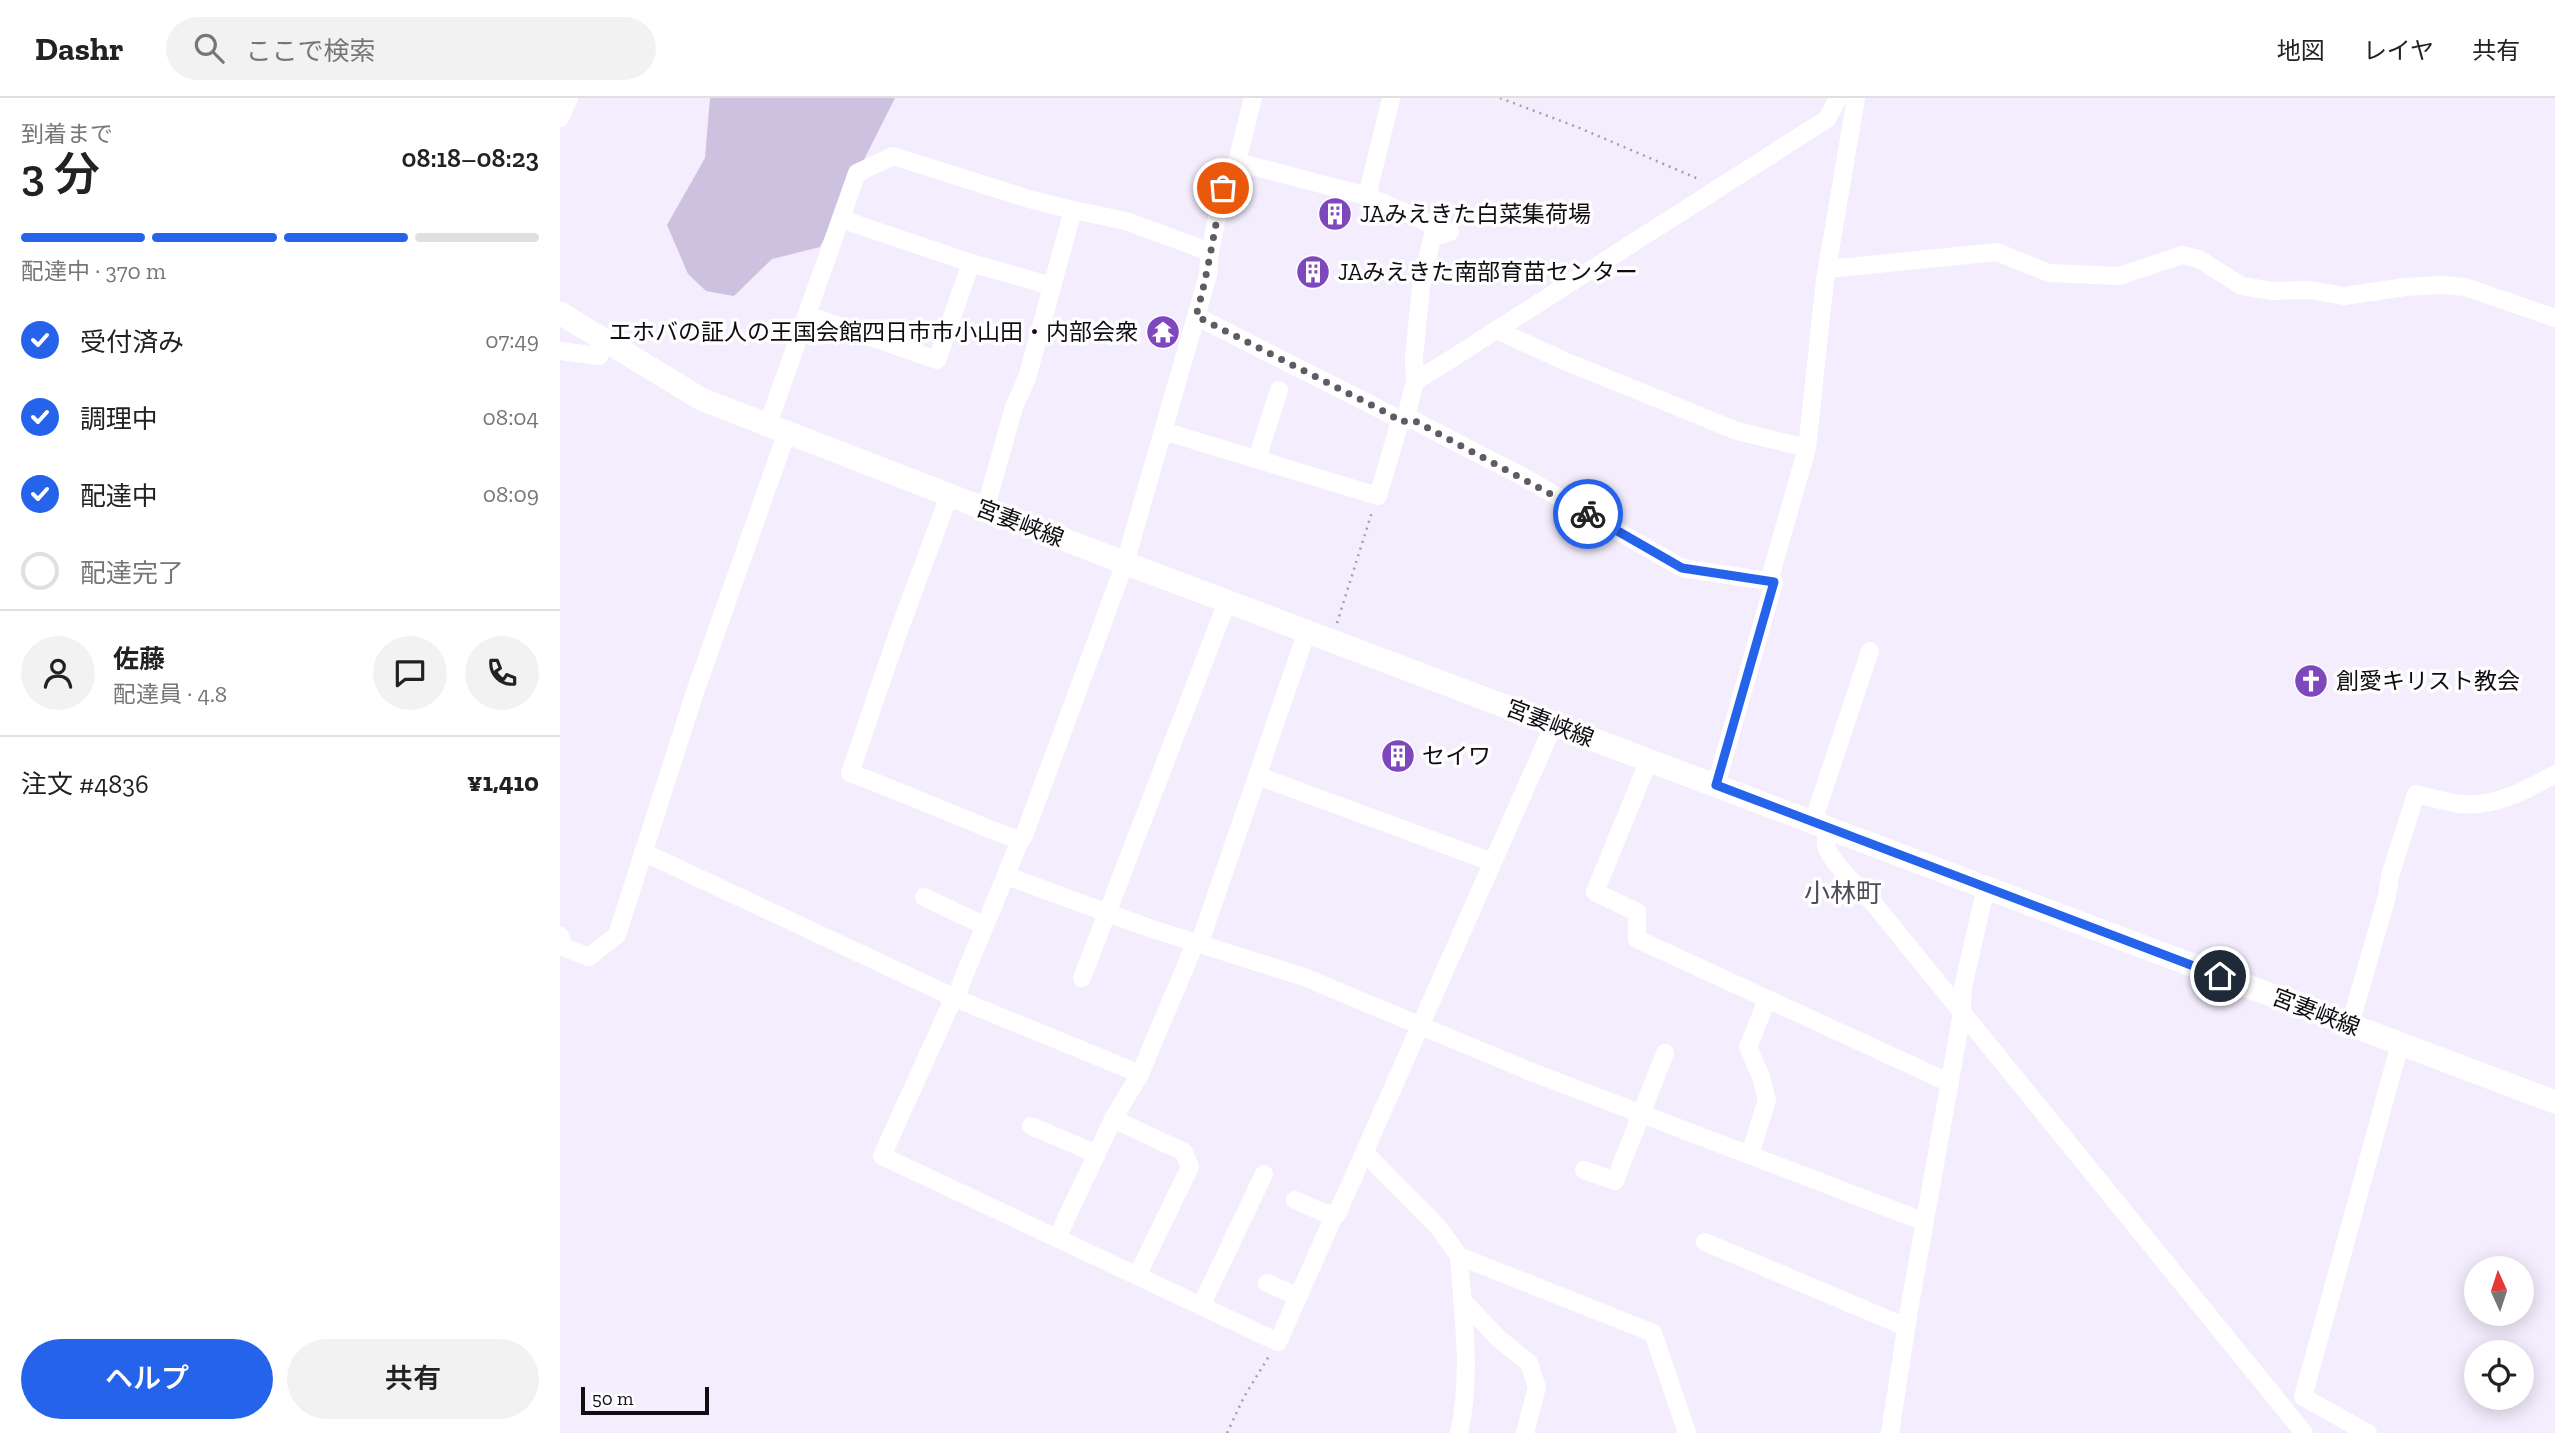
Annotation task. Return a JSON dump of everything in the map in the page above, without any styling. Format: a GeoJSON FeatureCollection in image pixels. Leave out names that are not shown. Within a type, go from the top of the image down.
{"type":"FeatureCollection","features":[{"type":"Feature","properties":{"kind":"main road","name":"宮妻峡線"},"geometry":{"type":"LineString","coordinates":[[560,313],[701,399],[1227,602],[2555,1102]]}},
{"type":"Feature","properties":{"kind":"street"},"geometry":{"type":"LineString","coordinates":[[560,118],[569,98]]}},
{"type":"Feature","properties":{"kind":"street"},"geometry":{"type":"LineString","coordinates":[[1163,431],[1378,496],[1415,382],[1421,286],[1432,238],[1444,234],[1420,219],[1367,196],[1237,162],[1253,98]]}},
{"type":"Feature","properties":{"kind":"street"},"geometry":{"type":"LineString","coordinates":[[1367,196],[1391,98]]}},
{"type":"Feature","properties":{"kind":"street"},"geometry":{"type":"LineString","coordinates":[[1415,382],[1827,119],[1838,98]]}},
{"type":"Feature","properties":{"kind":"street"},"geometry":{"type":"LineString","coordinates":[[1769,582],[1807,448],[1828,269],[1856,98]]}},
{"type":"Feature","properties":{"kind":"street"},"geometry":{"type":"LineString","coordinates":[[560,936],[563,947],[589,957],[617,935],[777,428],[807,315],[857,173],[893,156],[1029,200],[1126,222],[1210,251]]}},
{"type":"Feature","properties":{"kind":"street"},"geometry":{"type":"LineString","coordinates":[[1223,188],[1210,251],[1208,275],[1125,563],[1024,836],[882,1156],[1278,1342],[1365,1153],[1554,724]]}},
{"type":"Feature","properties":{"kind":"street"},"geometry":{"type":"LineString","coordinates":[[985,510],[1014,407],[1027,378],[1073,210]]}},
{"type":"Feature","properties":{"kind":"street"},"geometry":{"type":"LineString","coordinates":[[841,219],[971,264],[1052,286]]}},
{"type":"Feature","properties":{"kind":"street"},"geometry":{"type":"LineString","coordinates":[[1828,269],[1997,251],[2049,272],[2119,276],[2182,255],[2199,259],[2242,286],[2273,291],[2309,290],[2344,296],[2441,285],[2465,287],[2555,318]]}},
{"type":"Feature","properties":{"kind":"street"},"geometry":{"type":"LineString","coordinates":[[807,315],[937,360],[971,264]]}},
{"type":"Feature","properties":{"kind":"street"},"geometry":{"type":"LineString","coordinates":[[1196,316],[1403,421],[1413,420],[1529,480],[1682,568],[1774,582],[1716,785]]}},
{"type":"Feature","properties":{"kind":"street"},"geometry":{"type":"LineString","coordinates":[[1497,330],[1562,360],[1737,431],[1807,448]]}},
{"type":"Feature","properties":{"kind":"street"},"geometry":{"type":"LineString","coordinates":[[560,351],[599,356],[608,342]]}},
{"type":"Feature","properties":{"kind":"street"},"geometry":{"type":"LineString","coordinates":[[1257,459],[1279,390]]}},
{"type":"Feature","properties":{"kind":"street"},"geometry":{"type":"LineString","coordinates":[[948,496],[850,772],[1020,841]]}},
{"type":"Feature","properties":{"kind":"street"},"geometry":{"type":"LineString","coordinates":[[1082,978],[1227,602]]}},
{"type":"Feature","properties":{"kind":"street"},"geometry":{"type":"LineString","coordinates":[[1057,1238],[1113,1119],[1140,1074],[1197,944],[1307,631]]}},
{"type":"Feature","properties":{"kind":"street"},"geometry":{"type":"LineString","coordinates":[[1870,651],[1822,825],[1826,846],[1834,860],[1874,904],[2300,1428]]}},
{"type":"Feature","properties":{"kind":"street"},"geometry":{"type":"LineString","coordinates":[[1649,760],[1595,892],[1637,912],[1637,939],[1950,1083]]}},
{"type":"Feature","properties":{"kind":"street"},"geometry":{"type":"LineString","coordinates":[[2350,1025],[2387,897],[2390,876],[2416,794],[2462,804],[2489,802],[2516,794],[2555,774]]}},
{"type":"Feature","properties":{"kind":"street"},"geometry":{"type":"LineString","coordinates":[[1258,776],[1492,862]]}},
{"type":"Feature","properties":{"kind":"street"},"geometry":{"type":"LineString","coordinates":[[643,852],[954,998],[1140,1074]]}},
{"type":"Feature","properties":{"kind":"street"},"geometry":{"type":"LineString","coordinates":[[1007,876],[1197,944],[1304,977],[1529,1071],[1925,1222]]}},
{"type":"Feature","properties":{"kind":"street"},"geometry":{"type":"LineString","coordinates":[[1890,1433],[1906,1327],[1962,1013],[1963,987],[1986,887]]}},
{"type":"Feature","properties":{"kind":"street"},"geometry":{"type":"LineString","coordinates":[[924,897],[985,926]]}},
{"type":"Feature","properties":{"kind":"street"},"geometry":{"type":"LineString","coordinates":[[1750,1154],[1767,1100],[1761,1077],[1748,1047],[1767,1000]]}},
{"type":"Feature","properties":{"kind":"street"},"geometry":{"type":"LineString","coordinates":[[2300,1428],[2303,1396],[2400,1044]]}},
{"type":"Feature","properties":{"kind":"street"},"geometry":{"type":"LineString","coordinates":[[1584,1170],[1615,1181],[1665,1053]]}},
{"type":"Feature","properties":{"kind":"street"},"geometry":{"type":"LineString","coordinates":[[1113,1119],[1184,1152],[1190,1167],[1137,1276]]}},
{"type":"Feature","properties":{"kind":"street"},"geometry":{"type":"LineString","coordinates":[[1031,1126],[1097,1154]]}},
{"type":"Feature","properties":{"kind":"street"},"geometry":{"type":"LineString","coordinates":[[1365,1153],[1439,1228],[1459,1256],[1465,1350],[1465,1409],[1459,1433]]}},
{"type":"Feature","properties":{"kind":"street"},"geometry":{"type":"LineString","coordinates":[[1201,1306],[1264,1174]]}},
{"type":"Feature","properties":{"kind":"street"},"geometry":{"type":"LineString","coordinates":[[1295,1200],[1324,1213],[1335,1214]]}},
{"type":"Feature","properties":{"kind":"street"},"geometry":{"type":"LineString","coordinates":[[1705,1242],[1906,1327]]}},
{"type":"Feature","properties":{"kind":"street"},"geometry":{"type":"LineString","coordinates":[[1459,1256],[1653,1334],[1687,1433]]}},
{"type":"Feature","properties":{"kind":"street"},"geometry":{"type":"LineString","coordinates":[[1267,1283],[1290,1293],[1300,1294]]}},
{"type":"Feature","properties":{"kind":"street"},"geometry":{"type":"LineString","coordinates":[[1462,1300],[1498,1338],[1529,1363],[1537,1387],[1524,1433]]}},
{"type":"Feature","properties":{"kind":"street"},"geometry":{"type":"LineString","coordinates":[[2303,1396],[2368,1433]]}},
{"type":"Feature","properties":{"kind":"path"},"geometry":{"type":"LineString","coordinates":[[1500,98],[1722,188]]}},
{"type":"Feature","properties":{"kind":"path"},"geometry":{"type":"LineString","coordinates":[[1332,640],[1378,496]]}},
{"type":"Feature","properties":{"kind":"path"},"geometry":{"type":"LineString","coordinates":[[1227,1433],[1244,1397],[1278,1342]]}},
{"type":"Feature","properties":{"kind":"shaded area"},"geometry":{"type":"Polygon","coordinates":[[[710,98],[895,98],[820,247],[772,259],[734,296],[706,291],[688,274],[667,225],[705,158],[710,98]]]}},
{"type":"Feature","properties":{"kind":"way so far"},"geometry":{"type":"LineString","coordinates":[[1223,188],[1210,251],[1208,275],[1196,316],[1400,422],[1413,420],[1588,514]]}},
{"type":"Feature","properties":{"kind":"place","name":"JAみえきた白菜集荷場"},"geometry":{"type":"Point","coordinates":[1335,214]}},
{"type":"Feature","properties":{"kind":"place","name":"JAみえきた南部育苗センター"},"geometry":{"type":"Point","coordinates":[1313,272]}},
{"type":"Feature","properties":{"kind":"place","name":"エホバの証人の王国会館四日市市小山田・内部会衆"},"geometry":{"type":"Point","coordinates":[1163,332]}},
{"type":"Feature","properties":{"kind":"place","name":"創愛キリスト教会"},"geometry":{"type":"Point","coordinates":[2311,681]}},
{"type":"Feature","properties":{"kind":"place","name":"セイワ"},"geometry":{"type":"Point","coordinates":[1398,756]}},
{"type":"Feature","properties":{"kind":"district","name":"小林町"},"geometry":{"type":"Point","coordinates":[1843,893]}},
{"type":"Feature","properties":{"kind":"route"},"geometry":{"type":"LineString","coordinates":[[1588,514],[1682,568],[1774,582],[1716,785],[2220,976]]}}]}
